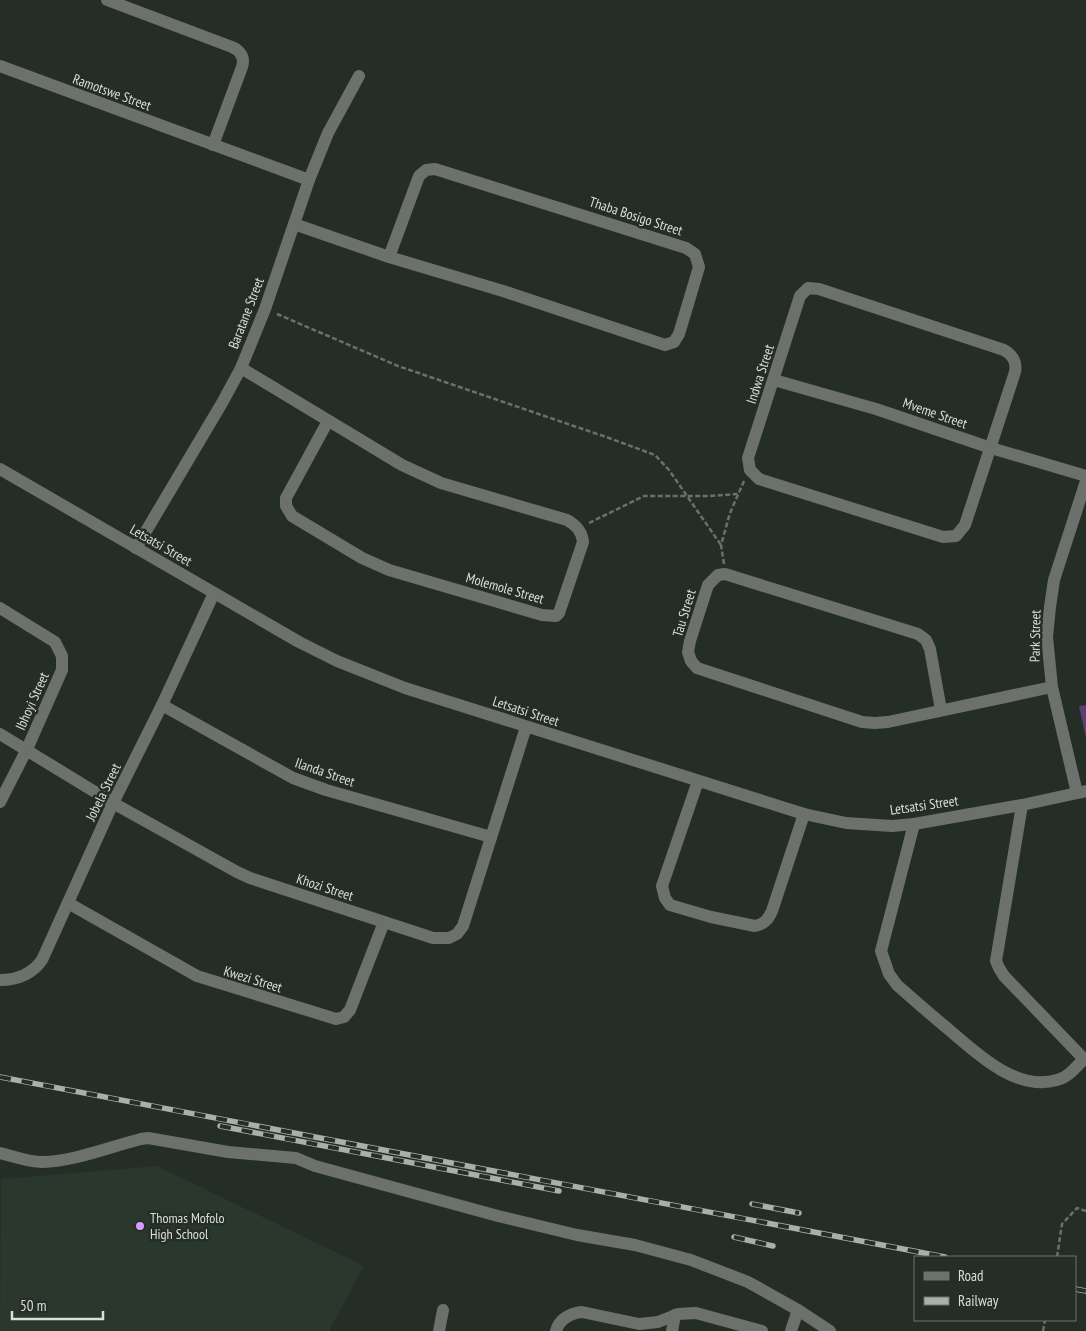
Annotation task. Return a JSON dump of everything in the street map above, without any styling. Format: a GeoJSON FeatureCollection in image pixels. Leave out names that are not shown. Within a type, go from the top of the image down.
{"type":"FeatureCollection","features":[{"type":"Feature","properties":{"kind":"street"},"geometry":{"type":"LineString","coordinates":[[107,0],[232,47],[240,53],[243,61],[242,67],[213,145]]}},
{"type":"Feature","properties":{"kind":"street","name":"Ramotswe Street"},"geometry":{"type":"LineString","coordinates":[[0,66],[309,180]]}},
{"type":"Feature","properties":{"kind":"street","name":"Baratane Street"},"geometry":{"type":"LineString","coordinates":[[136,548],[241,368],[265,309],[309,180],[333,121],[359,76]]}},
{"type":"Feature","properties":{"kind":"street","name":"Thaba Bosigo Street"},"geometry":{"type":"LineString","coordinates":[[294,224],[389,257],[665,345],[674,342],[679,334],[699,267],[695,254],[686,248],[435,169],[426,170],[419,176],[389,257]]}},
{"type":"Feature","properties":{"kind":"street","name":"Indwa Street"},"geometry":{"type":"LineString","coordinates":[[808,288],[1008,352],[1014,359],[1016,368],[965,525],[956,536],[948,538],[759,479],[752,474],[748,466],[748,458],[774,380],[800,296],[808,288]]}},
{"type":"Feature","properties":{"kind":"street"},"geometry":{"type":"LineString","coordinates":[[241,368],[402,465],[432,480],[567,520],[578,528]]}},
{"type":"Feature","properties":{"kind":"street","name":"Mveme Street"},"geometry":{"type":"LineString","coordinates":[[774,380],[876,409],[991,448],[1086,476]]}},
{"type":"Feature","properties":{"kind":"street","name":"Molemole Street"},"geometry":{"type":"LineString","coordinates":[[328,421],[287,496],[286,506],[290,514],[297,520],[380,567],[542,615],[556,616],[561,610],[582,549],[582,535],[578,528]]}},
{"type":"Feature","properties":{"kind":"street","name":"Letsatsi Street"},"geometry":{"type":"LineString","coordinates":[[0,469],[299,642],[360,671],[405,688],[526,727],[804,814],[846,823],[892,826],[914,824],[1022,805],[1082,792]]}},
{"type":"Feature","properties":{"kind":"street","name":"Park Street"},"geometry":{"type":"LineString","coordinates":[[1082,792],[1052,687],[1047,636],[1052,592],[1086,481]]}},
{"type":"Feature","properties":{"kind":"street"},"geometry":{"type":"LineString","coordinates":[[725,574],[923,636],[930,649],[941,710]]}},
{"type":"Feature","properties":{"kind":"street","name":"Tau Street"},"geometry":{"type":"LineString","coordinates":[[725,574],[718,575],[708,585],[690,641],[688,652],[691,661],[697,668],[862,722],[882,723],[1052,687]]}},
{"type":"Feature","properties":{"kind":"street","name":"Jobela Street"},"geometry":{"type":"LineString","coordinates":[[0,980],[18,978],[30,972],[38,965],[214,593]]}},
{"type":"Feature","properties":{"kind":"street","name":"Ibhoyi Street"},"geometry":{"type":"LineString","coordinates":[[0,608],[55,642],[62,656],[63,666],[27,749],[0,802]]}},
{"type":"Feature","properties":{"kind":"street","name":"Ilanda Street"},"geometry":{"type":"LineString","coordinates":[[162,705],[293,778],[326,790],[491,837]]}},
{"type":"Feature","properties":{"kind":"street","name":"Khozi Street"},"geometry":{"type":"LineString","coordinates":[[0,734],[114,803],[237,872],[384,922],[437,938],[447,938],[457,934],[463,926],[526,727]]}},
{"type":"Feature","properties":{"kind":"street"},"geometry":{"type":"LineString","coordinates":[[698,781],[662,886],[665,898],[670,905],[711,917],[754,926],[768,920],[804,814]]}},
{"type":"Feature","properties":{"kind":"street"},"geometry":{"type":"LineString","coordinates":[[914,824],[882,951],[889,974],[897,985],[977,1054],[999,1069],[1024,1080],[1039,1083],[1059,1080],[1068,1075],[1085,1059],[1004,976],[996,961],[1022,805]]}},
{"type":"Feature","properties":{"kind":"street","name":"Kwezi Street"},"geometry":{"type":"LineString","coordinates":[[68,903],[197,976],[336,1019],[346,1015],[352,1005],[384,922]]}},
{"type":"Feature","properties":{"kind":"street"},"geometry":{"type":"LineString","coordinates":[[0,1153],[36,1161],[47,1161],[86,1154],[141,1138],[148,1138],[228,1152],[296,1158],[315,1166],[498,1216],[578,1235],[635,1245],[691,1260],[748,1282],[798,1310],[830,1331]]}},
{"type":"Feature","properties":{"kind":"street"},"geometry":{"type":"LineString","coordinates":[[439,1331],[443,1310]]}},
{"type":"Feature","properties":{"kind":"street"},"geometry":{"type":"LineString","coordinates":[[791,1331],[798,1310]]}},
{"type":"Feature","properties":{"kind":"street"},"geometry":{"type":"LineString","coordinates":[[556,1331],[562,1321],[574,1313],[582,1312],[639,1324],[658,1322],[674,1315],[696,1313],[762,1331]]}},
{"type":"Feature","properties":{"kind":"street"},"geometry":{"type":"LineString","coordinates":[[672,1331],[674,1315]]}},
{"type":"Feature","properties":{"kind":"path"},"geometry":{"type":"LineString","coordinates":[[265,309],[398,366],[656,455],[669,470],[722,544]]}},
{"type":"Feature","properties":{"kind":"path"},"geometry":{"type":"LineString","coordinates":[[725,574],[722,544],[738,494],[745,479],[752,474]]}},
{"type":"Feature","properties":{"kind":"path"},"geometry":{"type":"LineString","coordinates":[[578,528],[644,496],[738,494]]}},
{"type":"Feature","properties":{"kind":"path"},"geometry":{"type":"LineString","coordinates":[[1058,1256],[1062,1224],[1077,1208],[1086,1211]]}},
{"type":"Feature","properties":{"kind":"shaded area"},"geometry":{"type":"Polygon","coordinates":[[[1086,705],[1086,738],[1079,706],[1086,705]]]}},
{"type":"Feature","properties":{"kind":"shaded area","name":"Thomas Mofolo High School"},"geometry":{"type":"Polygon","coordinates":[[[157,1166],[364,1266],[329,1331],[0,1331],[1,1179],[157,1166]]]}},
{"type":"Feature","properties":{"kind":"railway"},"geometry":{"type":"LineString","coordinates":[[0,1077],[940,1256]]}},
{"type":"Feature","properties":{"kind":"railway"},"geometry":{"type":"LineString","coordinates":[[220,1126],[559,1191]]}},
{"type":"Feature","properties":{"kind":"railway"},"geometry":{"type":"LineString","coordinates":[[752,1204],[799,1213]]}},
{"type":"Feature","properties":{"kind":"railway"},"geometry":{"type":"LineString","coordinates":[[734,1237],[773,1246]]}},
{"type":"Feature","properties":{"kind":"railway"},"geometry":{"type":"LineString","coordinates":[[1076,1289],[1086,1291]]}},
{"type":"Feature","properties":{"kind":"place","name":"Thomas Mofolo High School"},"geometry":{"type":"Point","coordinates":[140,1226]}}]}
